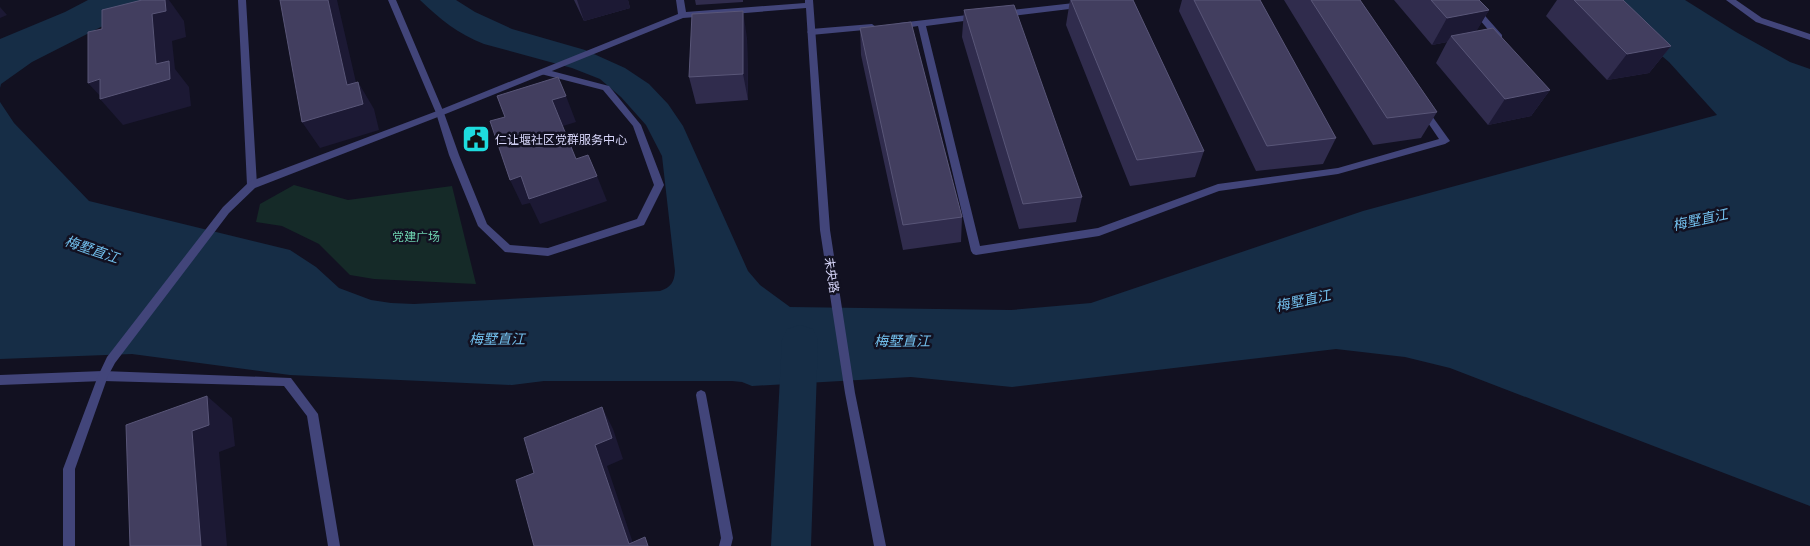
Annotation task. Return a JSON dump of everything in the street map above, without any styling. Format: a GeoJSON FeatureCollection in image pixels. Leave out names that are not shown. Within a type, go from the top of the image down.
{"type":"FeatureCollection","features":[{"type":"Feature","properties":{"kind":"street"},"geometry":{"type":"LineString","coordinates":[[242,0],[240,2],[252,185]]}},
{"type":"Feature","properties":{"kind":"street"},"geometry":{"type":"LineString","coordinates":[[392,0],[440,113],[454,156],[483,226],[508,249],[548,252],[641,222],[659,185],[637,125],[606,88],[544,72]]}},
{"type":"Feature","properties":{"kind":"street"},"geometry":{"type":"LineString","coordinates":[[680,0],[682,15]]}},
{"type":"Feature","properties":{"kind":"street"},"geometry":{"type":"LineString","coordinates":[[1467,0],[1506,45]]}},
{"type":"Feature","properties":{"kind":"street"},"geometry":{"type":"LineString","coordinates":[[1730,0],[1759,20],[1810,37]]}},
{"type":"Feature","properties":{"kind":"street"},"geometry":{"type":"LineString","coordinates":[[69,546],[70,469],[103,376],[111,360],[226,210],[252,185],[544,72],[596,48],[682,15],[809,2]]}},
{"type":"Feature","properties":{"kind":"street","name":"未央路"},"geometry":{"type":"LineString","coordinates":[[809,2],[825,230],[850,393],[880,546]]}},
{"type":"Feature","properties":{"kind":"street"},"geometry":{"type":"LineString","coordinates":[[811,32],[922,24],[1096,3]]}},
{"type":"Feature","properties":{"kind":"street"},"geometry":{"type":"LineString","coordinates":[[922,24],[976,251],[1099,232],[1218,188],[1338,171],[1445,141],[1418,102]]}},
{"type":"Feature","properties":{"kind":"street"},"geometry":{"type":"LineString","coordinates":[[0,380],[103,376],[287,381],[312,414],[334,546]]}},
{"type":"Feature","properties":{"kind":"street"},"geometry":{"type":"LineString","coordinates":[[701,395],[727,538],[725,546]]}},
{"type":"Feature","properties":{"kind":"green space","name":"党建广场"},"geometry":{"type":"Polygon","coordinates":[[[294,185],[348,200],[452,186],[476,284],[374,279],[350,275],[319,244],[282,226],[256,222],[260,204],[294,185]]]}},
{"type":"Feature","properties":{"kind":"water"},"geometry":{"type":"Polygon","coordinates":[[[88,0],[154,0],[32,62],[1,84],[0,88],[0,39],[65,12],[88,0]]]}},
{"type":"Feature","properties":{"kind":"water","name":"梅墅直江"},"geometry":{"type":"Polygon","coordinates":[[[420,0],[456,0],[475,12],[512,29],[585,50],[625,68],[649,84],[668,104],[683,126],[748,271],[760,285],[790,307],[1011,310],[1091,303],[1363,211],[1717,115],[1669,62],[1596,0],[1685,0],[1736,32],[1790,62],[1810,69],[1810,506],[1450,368],[1405,357],[1336,349],[1012,387],[911,377],[752,386],[732,381],[544,381],[512,385],[290,375],[132,354],[0,359],[0,102],[14,123],[89,201],[290,250],[316,267],[339,288],[371,300],[414,304],[660,291],[667,288],[673,282],[675,271],[662,156],[646,125],[621,97],[600,79],[572,68],[484,44],[466,36],[450,25],[420,0]]]}},
{"type":"Feature","properties":{"kind":"building"},"geometry":{"type":"Polygon","coordinates":[[[142,0],[165,0],[166,11],[152,14],[156,64],[169,61],[170,79],[100,99],[100,79],[88,83],[88,32],[102,29],[102,10],[142,0]]]}},
{"type":"Feature","properties":{"kind":"building"},"geometry":{"type":"Polygon","coordinates":[[[280,0],[328,0],[347,85],[358,82],[363,104],[302,122],[280,0]]]}},
{"type":"Feature","properties":{"kind":"building"},"geometry":{"type":"Polygon","coordinates":[[[1071,0],[1133,0],[1204,151],[1137,160],[1071,0]]]}},
{"type":"Feature","properties":{"kind":"building"},"geometry":{"type":"Polygon","coordinates":[[[1194,0],[1260,0],[1336,138],[1267,146],[1194,0]]]}},
{"type":"Feature","properties":{"kind":"building"},"geometry":{"type":"Polygon","coordinates":[[[1311,0],[1360,0],[1437,112],[1387,118],[1311,0]]]}},
{"type":"Feature","properties":{"kind":"building"},"geometry":{"type":"Polygon","coordinates":[[[1431,0],[1479,0],[1489,10],[1447,18],[1431,0]]]}},
{"type":"Feature","properties":{"kind":"building"},"geometry":{"type":"Polygon","coordinates":[[[1574,0],[1623,0],[1671,46],[1627,54],[1574,0]]]}},
{"type":"Feature","properties":{"kind":"building"},"geometry":{"type":"Polygon","coordinates":[[[1014,5],[1082,197],[1023,204],[964,10],[1014,5]]]}},
{"type":"Feature","properties":{"kind":"building"},"geometry":{"type":"Polygon","coordinates":[[[743,11],[743,74],[689,77],[692,14],[743,11]]]}},
{"type":"Feature","properties":{"kind":"building"},"geometry":{"type":"Polygon","coordinates":[[[911,22],[962,217],[903,225],[860,28],[911,22]]]}},
{"type":"Feature","properties":{"kind":"building"},"geometry":{"type":"Polygon","coordinates":[[[1493,28],[1550,90],[1505,99],[1451,36],[1493,28]]]}},
{"type":"Feature","properties":{"kind":"building"},"geometry":{"type":"Polygon","coordinates":[[[558,77],[566,96],[552,100],[576,159],[588,155],[597,176],[529,199],[521,176],[510,180],[490,121],[505,117],[497,96],[558,77]]]}},
{"type":"Feature","properties":{"kind":"building"},"geometry":{"type":"Polygon","coordinates":[[[207,396],[209,425],[192,431],[201,546],[130,546],[126,425],[207,396]]]}},
{"type":"Feature","properties":{"kind":"building"},"geometry":{"type":"Polygon","coordinates":[[[602,407],[612,438],[595,445],[629,544],[645,537],[648,546],[534,546],[516,480],[534,473],[524,438],[602,407]]]}},
{"type":"Feature","properties":{"kind":"waterway"},"geometry":{"type":"LineString","coordinates":[[791,546],[800,340]]}},
{"type":"Feature","properties":{"kind":"place","name":"仁让堰社区党群服务中心"},"geometry":{"type":"Point","coordinates":[476,139]}}]}
